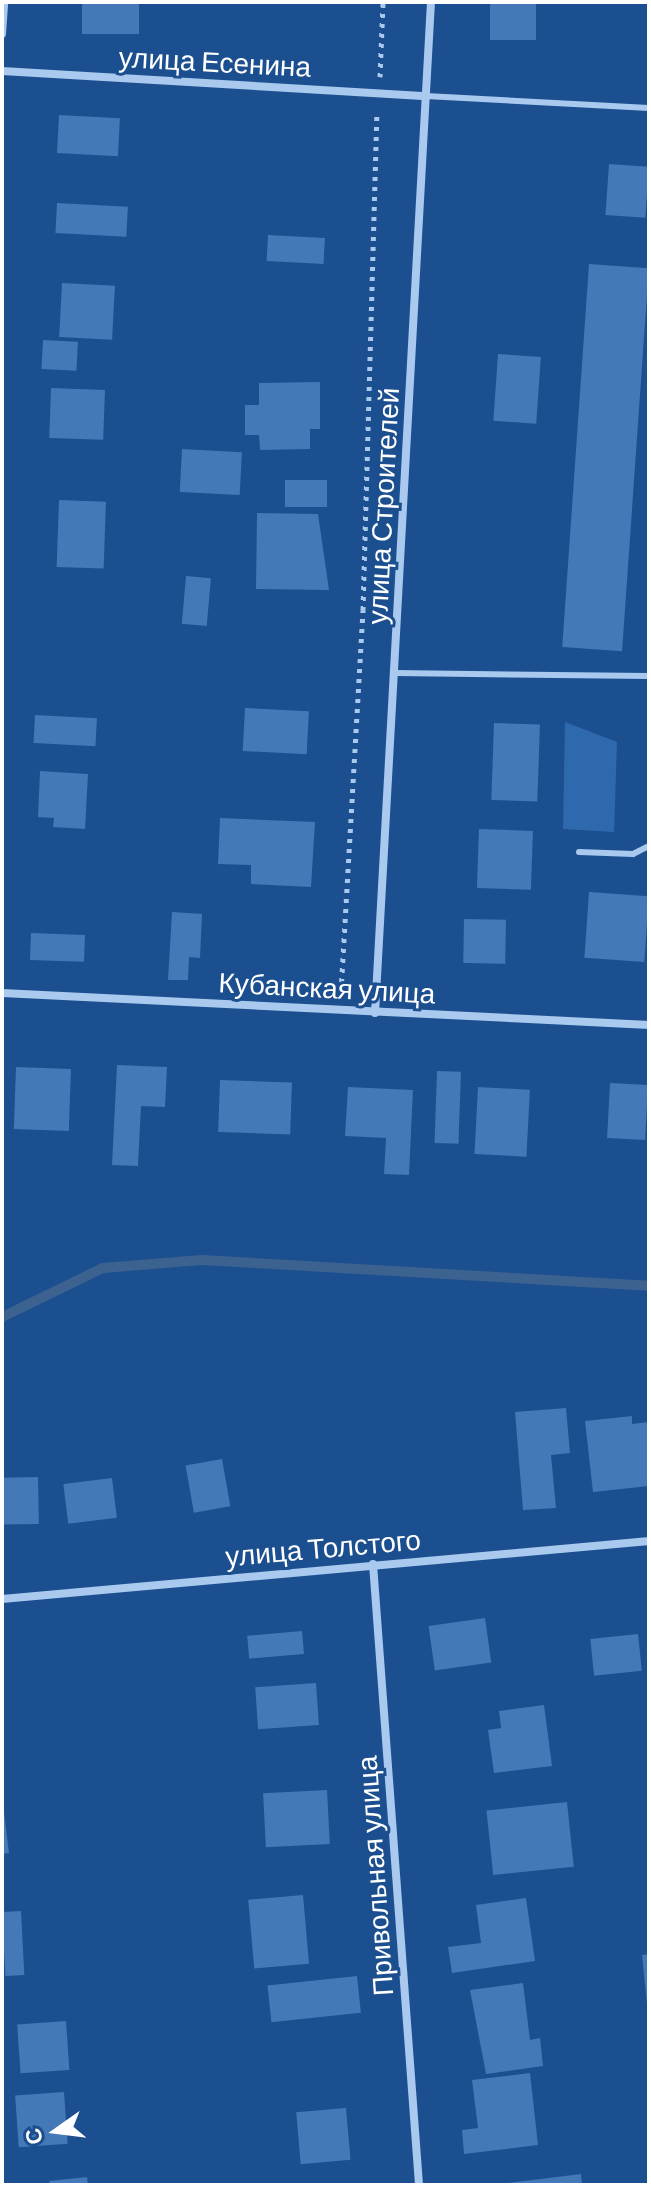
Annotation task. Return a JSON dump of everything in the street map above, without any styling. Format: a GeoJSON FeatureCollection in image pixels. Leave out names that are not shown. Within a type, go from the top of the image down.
{"type":"FeatureCollection","features":[{"type":"Feature","properties":{"kind":"street"},"geometry":{"type":"LineString","coordinates":[[2,34],[4,2]]}},
{"type":"Feature","properties":{"kind":"street","name":"улица Строителей"},"geometry":{"type":"LineString","coordinates":[[375,1013],[431,2]]}},
{"type":"Feature","properties":{"kind":"street","name":"улица Есенина"},"geometry":{"type":"LineString","coordinates":[[2,71],[426,96]]}},
{"type":"Feature","properties":{"kind":"street","name":"Кубанская улица"},"geometry":{"type":"LineString","coordinates":[[2,993],[649,1025]]}},
{"type":"Feature","properties":{"kind":"street","name":"улица Толстого"},"geometry":{"type":"LineString","coordinates":[[2,1599],[649,1541]]}},
{"type":"Feature","properties":{"kind":"street","name":"Привольная улица"},"geometry":{"type":"LineString","coordinates":[[373,1564],[419,2185]]}},
{"type":"Feature","properties":{"kind":"lane"},"geometry":{"type":"LineString","coordinates":[[426,96],[649,108]]}},
{"type":"Feature","properties":{"kind":"lane"},"geometry":{"type":"LineString","coordinates":[[395,673],[649,676]]}},
{"type":"Feature","properties":{"kind":"lane"},"geometry":{"type":"LineString","coordinates":[[579,852],[633,854],[649,846]]}},
{"type":"Feature","properties":{"kind":"path"},"geometry":{"type":"LineString","coordinates":[[379,87],[383,2]]}},
{"type":"Feature","properties":{"kind":"path"},"geometry":{"type":"LineString","coordinates":[[339,1010],[363,610],[378,102]]}},
{"type":"Feature","properties":{"kind":"shaded area"},"geometry":{"type":"Polygon","coordinates":[[[565,722],[617,742],[614,832],[563,829],[565,722]]]}},
{"type":"Feature","properties":{"kind":"building"},"geometry":{"type":"Polygon","coordinates":[[[82,2],[139,2],[139,34],[82,34],[82,2]]]}},
{"type":"Feature","properties":{"kind":"building"},"geometry":{"type":"Polygon","coordinates":[[[490,2],[536,2],[536,40],[490,40],[490,2]]]}},
{"type":"Feature","properties":{"kind":"building"},"geometry":{"type":"Polygon","coordinates":[[[59,115],[120,118],[118,156],[57,153],[59,115]]]}},
{"type":"Feature","properties":{"kind":"building"},"geometry":{"type":"Polygon","coordinates":[[[609,164],[649,167],[645,218],[605,215],[609,164]]]}},
{"type":"Feature","properties":{"kind":"building"},"geometry":{"type":"Polygon","coordinates":[[[57,203],[128,207],[126,237],[55,233],[57,203]]]}},
{"type":"Feature","properties":{"kind":"building"},"geometry":{"type":"Polygon","coordinates":[[[268,235],[325,238],[324,264],[267,261],[268,235]]]}},
{"type":"Feature","properties":{"kind":"building"},"geometry":{"type":"Polygon","coordinates":[[[589,264],[649,268],[622,651],[562,647],[589,264]]]}},
{"type":"Feature","properties":{"kind":"building"},"geometry":{"type":"Polygon","coordinates":[[[62,283],[115,286],[112,340],[59,337],[62,283]]]}},
{"type":"Feature","properties":{"kind":"building"},"geometry":{"type":"Polygon","coordinates":[[[43,340],[78,342],[76,371],[41,369],[43,340]]]}},
{"type":"Feature","properties":{"kind":"building"},"geometry":{"type":"Polygon","coordinates":[[[498,354],[541,357],[536,424],[493,421],[498,354]]]}},
{"type":"Feature","properties":{"kind":"building"},"geometry":{"type":"Polygon","coordinates":[[[320,382],[320,429],[310,429],[310,449],[260,450],[259,435],[245,435],[245,405],[259,405],[259,383],[320,382]]]}},
{"type":"Feature","properties":{"kind":"building"},"geometry":{"type":"Polygon","coordinates":[[[51,388],[105,390],[103,440],[49,438],[51,388]]]}},
{"type":"Feature","properties":{"kind":"building"},"geometry":{"type":"Polygon","coordinates":[[[182,449],[242,452],[240,495],[180,492],[182,449]]]}},
{"type":"Feature","properties":{"kind":"building"},"geometry":{"type":"Polygon","coordinates":[[[285,480],[327,480],[327,507],[285,507],[285,480]]]}},
{"type":"Feature","properties":{"kind":"building"},"geometry":{"type":"Polygon","coordinates":[[[59,500],[106,502],[104,569],[57,567],[59,500]]]}},
{"type":"Feature","properties":{"kind":"building"},"geometry":{"type":"Polygon","coordinates":[[[257,513],[318,514],[329,590],[256,589],[257,513]]]}},
{"type":"Feature","properties":{"kind":"building"},"geometry":{"type":"Polygon","coordinates":[[[186,576],[211,578],[207,626],[182,624],[186,576]]]}},
{"type":"Feature","properties":{"kind":"building"},"geometry":{"type":"Polygon","coordinates":[[[245,708],[309,711],[307,754],[243,751],[245,708]]]}},
{"type":"Feature","properties":{"kind":"building"},"geometry":{"type":"Polygon","coordinates":[[[35,715],[97,718],[95,746],[34,743],[35,715]]]}},
{"type":"Feature","properties":{"kind":"building"},"geometry":{"type":"Polygon","coordinates":[[[494,723],[540,725],[537,802],[491,800],[494,723]]]}},
{"type":"Feature","properties":{"kind":"building"},"geometry":{"type":"Polygon","coordinates":[[[40,771],[88,774],[85,829],[53,827],[54,818],[38,817],[40,771]]]}},
{"type":"Feature","properties":{"kind":"building"},"geometry":{"type":"Polygon","coordinates":[[[220,818],[315,822],[311,887],[251,884],[251,865],[218,864],[220,818]]]}},
{"type":"Feature","properties":{"kind":"building"},"geometry":{"type":"Polygon","coordinates":[[[479,829],[533,831],[531,890],[477,888],[479,829]]]}},
{"type":"Feature","properties":{"kind":"building"},"geometry":{"type":"Polygon","coordinates":[[[589,892],[649,896],[644,962],[584,958],[589,892]]]}},
{"type":"Feature","properties":{"kind":"building"},"geometry":{"type":"Polygon","coordinates":[[[172,912],[202,914],[200,958],[189,957],[188,980],[168,980],[172,912]]]}},
{"type":"Feature","properties":{"kind":"building"},"geometry":{"type":"Polygon","coordinates":[[[464,919],[506,920],[505,964],[463,963],[464,919]]]}},
{"type":"Feature","properties":{"kind":"building"},"geometry":{"type":"Polygon","coordinates":[[[31,933],[85,935],[84,962],[30,960],[31,933]]]}},
{"type":"Feature","properties":{"kind":"building"},"geometry":{"type":"Polygon","coordinates":[[[117,1065],[167,1067],[165,1107],[141,1106],[138,1166],[112,1165],[117,1065]]]}},
{"type":"Feature","properties":{"kind":"building"},"geometry":{"type":"Polygon","coordinates":[[[16,1067],[71,1069],[69,1131],[14,1129],[16,1067]]]}},
{"type":"Feature","properties":{"kind":"building"},"geometry":{"type":"Polygon","coordinates":[[[437,1071],[461,1072],[458,1144],[434,1143],[437,1071]]]}},
{"type":"Feature","properties":{"kind":"building"},"geometry":{"type":"Polygon","coordinates":[[[220,1080],[292,1083],[290,1134],[218,1132],[220,1080]]]}},
{"type":"Feature","properties":{"kind":"building"},"geometry":{"type":"Polygon","coordinates":[[[610,1083],[648,1085],[645,1140],[607,1138],[610,1083]]]}},
{"type":"Feature","properties":{"kind":"building"},"geometry":{"type":"Polygon","coordinates":[[[348,1087],[413,1090],[409,1175],[384,1174],[386,1138],[345,1136],[348,1087]]]}},
{"type":"Feature","properties":{"kind":"building"},"geometry":{"type":"Polygon","coordinates":[[[478,1087],[530,1090],[526,1157],[474,1154],[478,1087]]]}},
{"type":"Feature","properties":{"kind":"building"},"geometry":{"type":"Polygon","coordinates":[[[566,1408],[570,1453],[551,1455],[556,1508],[523,1510],[515,1412],[566,1408]]]}},
{"type":"Feature","properties":{"kind":"building"},"geometry":{"type":"Polygon","coordinates":[[[632,1416],[632,1424],[649,1422],[649,1486],[593,1492],[585,1421],[632,1416]]]}},
{"type":"Feature","properties":{"kind":"building"},"geometry":{"type":"Polygon","coordinates":[[[222,1459],[230,1506],[194,1513],[186,1465],[222,1459]]]}},
{"type":"Feature","properties":{"kind":"building"},"geometry":{"type":"Polygon","coordinates":[[[38,1477],[39,1524],[3,1525],[2,1478],[38,1477]]]}},
{"type":"Feature","properties":{"kind":"building"},"geometry":{"type":"Polygon","coordinates":[[[112,1478],[117,1518],[68,1524],[63,1484],[112,1478]]]}},
{"type":"Feature","properties":{"kind":"building"},"geometry":{"type":"Polygon","coordinates":[[[485,1618],[491,1663],[435,1670],[429,1626],[485,1618]]]}},
{"type":"Feature","properties":{"kind":"building"},"geometry":{"type":"Polygon","coordinates":[[[302,1631],[304,1654],[249,1659],[247,1636],[302,1631]]]}},
{"type":"Feature","properties":{"kind":"building"},"geometry":{"type":"Polygon","coordinates":[[[638,1634],[642,1671],[594,1676],[590,1639],[638,1634]]]}},
{"type":"Feature","properties":{"kind":"building"},"geometry":{"type":"Polygon","coordinates":[[[316,1683],[319,1725],[258,1729],[255,1687],[316,1683]]]}},
{"type":"Feature","properties":{"kind":"building"},"geometry":{"type":"Polygon","coordinates":[[[544,1705],[552,1766],[494,1773],[488,1730],[501,1728],[499,1711],[544,1705]]]}},
{"type":"Feature","properties":{"kind":"building"},"geometry":{"type":"Polygon","coordinates":[[[327,1790],[330,1844],[266,1847],[263,1793],[327,1790]]]}},
{"type":"Feature","properties":{"kind":"building"},"geometry":{"type":"Polygon","coordinates":[[[567,1802],[574,1867],[493,1875],[486,1810],[567,1802]]]}},
{"type":"Feature","properties":{"kind":"building"},"geometry":{"type":"Polygon","coordinates":[[[2,1813],[9,1853],[2,1854],[2,1813]]]}},
{"type":"Feature","properties":{"kind":"building"},"geometry":{"type":"Polygon","coordinates":[[[303,1895],[309,1964],[254,1969],[248,1900],[303,1895]]]}},
{"type":"Feature","properties":{"kind":"building"},"geometry":{"type":"Polygon","coordinates":[[[526,1898],[535,1961],[452,1973],[448,1947],[481,1943],[476,1905],[526,1898]]]}},
{"type":"Feature","properties":{"kind":"building"},"geometry":{"type":"Polygon","coordinates":[[[21,1911],[24,1975],[5,1976],[2,1912],[21,1911]]]}},
{"type":"Feature","properties":{"kind":"building"},"geometry":{"type":"Polygon","coordinates":[[[649,1954],[649,2004],[647,2004],[642,1955],[649,1954]]]}},
{"type":"Feature","properties":{"kind":"building"},"geometry":{"type":"Polygon","coordinates":[[[357,1976],[361,2013],[271,2022],[267,1985],[357,1976]]]}},
{"type":"Feature","properties":{"kind":"building"},"geometry":{"type":"Polygon","coordinates":[[[523,1983],[530,2040],[540,2038],[543,2066],[486,2074],[470,1990],[523,1983]]]}},
{"type":"Feature","properties":{"kind":"building"},"geometry":{"type":"Polygon","coordinates":[[[66,2021],[69,2070],[21,2073],[17,2024],[66,2021]]]}},
{"type":"Feature","properties":{"kind":"building"},"geometry":{"type":"Polygon","coordinates":[[[530,2073],[538,2145],[464,2154],[462,2130],[478,2128],[472,2080],[530,2073]]]}},
{"type":"Feature","properties":{"kind":"building"},"geometry":{"type":"Polygon","coordinates":[[[64,2092],[68,2144],[19,2147],[15,2095],[64,2092]]]}},
{"type":"Feature","properties":{"kind":"building"},"geometry":{"type":"Polygon","coordinates":[[[346,2108],[351,2160],[301,2164],[296,2112],[346,2108]]]}},
{"type":"Feature","properties":{"kind":"building"},"geometry":{"type":"Polygon","coordinates":[[[581,2174],[582,2185],[508,2183],[581,2174]]]}},
{"type":"Feature","properties":{"kind":"building"},"geometry":{"type":"Polygon","coordinates":[[[87,2177],[88,2185],[50,2185],[49,2181],[87,2177]]]}},
{"type":"Feature","properties":{"kind":"waterway"},"geometry":{"type":"LineString","coordinates":[[2,1317],[103,1268],[202,1260],[649,1286]]}}]}
